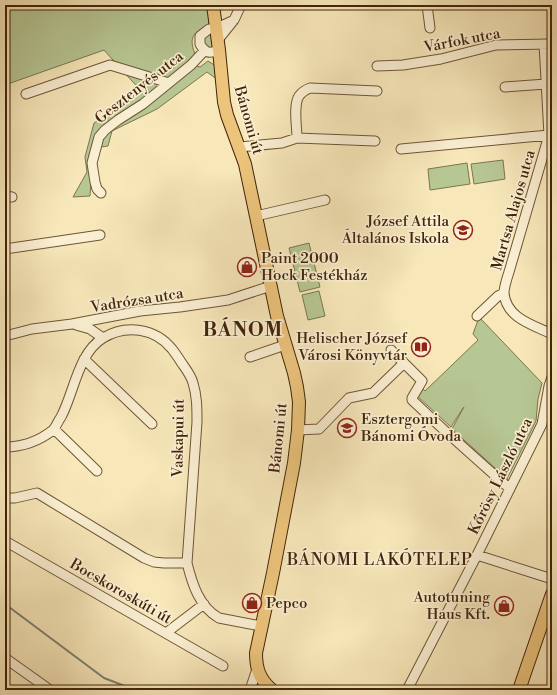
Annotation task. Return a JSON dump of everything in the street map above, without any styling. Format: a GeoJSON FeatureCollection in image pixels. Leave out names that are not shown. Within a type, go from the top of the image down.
{"type":"FeatureCollection","features":[{"type":"Feature","properties":{"kind":"main road","name":"Bánomi út"},"geometry":{"type":"LineString","coordinates":[[213,5],[224,102],[244,164],[277,316],[297,387],[299,402],[298,430],[294,463],[256,653],[257,669]]}},
{"type":"Feature","properties":{"kind":"main road"},"geometry":{"type":"LineString","coordinates":[[519,690],[552,594]]}},
{"type":"Feature","properties":{"kind":"main road"},"geometry":{"type":"LineString","coordinates":[[257,669],[264,688]]}},
{"type":"Feature","properties":{"kind":"street"},"geometry":{"type":"LineString","coordinates":[[234,20],[221,26],[209,29],[200,36],[200,44],[205,50],[212,53],[218,46],[234,20],[241,5]]}},
{"type":"Feature","properties":{"kind":"street"},"geometry":{"type":"LineString","coordinates":[[427,5],[430,28]]}},
{"type":"Feature","properties":{"kind":"street","name":"Várfok utca"},"geometry":{"type":"LineString","coordinates":[[377,66],[403,65],[441,59],[496,46],[548,44]]}},
{"type":"Feature","properties":{"kind":"street","name":"Martsa Alajos utca"},"geometry":{"type":"LineString","coordinates":[[548,44],[546,84],[549,135],[504,293],[507,305],[515,315],[522,320],[552,334]]}},
{"type":"Feature","properties":{"kind":"street","name":"Gesztenyés utca"},"geometry":{"type":"LineString","coordinates":[[101,194],[95,182],[92,163],[99,137],[105,130],[143,104],[191,65],[205,50]]}},
{"type":"Feature","properties":{"kind":"street"},"geometry":{"type":"LineString","coordinates":[[26,94],[110,65],[169,83]]}},
{"type":"Feature","properties":{"kind":"street"},"geometry":{"type":"LineString","coordinates":[[505,87],[546,84]]}},
{"type":"Feature","properties":{"kind":"street"},"geometry":{"type":"LineString","coordinates":[[297,138],[296,105],[298,97],[302,92],[310,88],[377,91]]}},
{"type":"Feature","properties":{"kind":"street"},"geometry":{"type":"LineString","coordinates":[[401,149],[549,135]]}},
{"type":"Feature","properties":{"kind":"street"},"geometry":{"type":"LineString","coordinates":[[239,147],[282,143],[297,138],[375,141]]}},
{"type":"Feature","properties":{"kind":"street"},"geometry":{"type":"LineString","coordinates":[[256,216],[325,200]]}},
{"type":"Feature","properties":{"kind":"street"},"geometry":{"type":"LineString","coordinates":[[5,249],[100,235]]}},
{"type":"Feature","properties":{"kind":"street","name":"Vadrózsa utca"},"geometry":{"type":"LineString","coordinates":[[5,336],[32,329],[72,324],[140,311],[228,300],[271,286]]}},
{"type":"Feature","properties":{"kind":"street"},"geometry":{"type":"LineString","coordinates":[[477,316],[498,296],[504,293]]}},
{"type":"Feature","properties":{"kind":"street"},"geometry":{"type":"LineString","coordinates":[[72,324],[90,329],[103,338]]}},
{"type":"Feature","properties":{"kind":"street","name":"Vaskapui út"},"geometry":{"type":"LineString","coordinates":[[5,447],[14,447],[27,444],[39,439],[54,429],[63,412],[84,359],[94,346],[103,338],[128,330],[140,330],[152,334],[162,340],[172,348],[192,381],[197,402],[197,422],[186,563],[193,584],[197,594],[204,604],[211,613],[219,618],[261,626]]}},
{"type":"Feature","properties":{"kind":"street"},"geometry":{"type":"LineString","coordinates":[[250,357],[285,346]]}},
{"type":"Feature","properties":{"kind":"street"},"geometry":{"type":"LineString","coordinates":[[391,350],[422,381],[412,400],[510,489]]}},
{"type":"Feature","properties":{"kind":"street"},"geometry":{"type":"LineString","coordinates":[[84,359],[152,424]]}},
{"type":"Feature","properties":{"kind":"street"},"geometry":{"type":"LineString","coordinates":[[298,430],[319,429],[349,398],[373,393],[404,363]]}},
{"type":"Feature","properties":{"kind":"street","name":"Kőrösy László utca"},"geometry":{"type":"LineString","coordinates":[[407,690],[478,555],[542,424],[552,377]]}},
{"type":"Feature","properties":{"kind":"street"},"geometry":{"type":"LineString","coordinates":[[54,429],[97,471]]}},
{"type":"Feature","properties":{"kind":"street"},"geometry":{"type":"LineString","coordinates":[[5,498],[15,498],[37,493],[144,558],[159,563],[186,563]]}},
{"type":"Feature","properties":{"kind":"street","name":"Bocskoroskúti út"},"geometry":{"type":"LineString","coordinates":[[5,541],[223,666]]}},
{"type":"Feature","properties":{"kind":"street"},"geometry":{"type":"LineString","coordinates":[[478,555],[552,579]]}},
{"type":"Feature","properties":{"kind":"street"},"geometry":{"type":"LineString","coordinates":[[166,633],[204,604]]}},
{"type":"Feature","properties":{"kind":"street"},"geometry":{"type":"LineString","coordinates":[[5,658],[50,690]]}},
{"type":"Feature","properties":{"kind":"street","name":"Bánomi út"},"geometry":{"type":"LineString","coordinates":[[250,690],[257,669]]}},
{"type":"Feature","properties":{"kind":"green space"},"geometry":{"type":"Polygon","coordinates":[[[5,5],[209,5],[209,24],[196,33],[192,39],[195,54],[190,64],[200,67],[208,61],[216,66],[218,80],[207,72],[157,109],[112,131],[108,146],[93,148],[90,196],[73,197],[87,172],[85,157],[94,123],[127,104],[141,91],[104,50],[5,85],[5,5]]]}},
{"type":"Feature","properties":{"kind":"green space"},"geometry":{"type":"Polygon","coordinates":[[[217,33],[212,50],[203,45],[207,36],[217,33]]]}},
{"type":"Feature","properties":{"kind":"green space"},"geometry":{"type":"Polygon","coordinates":[[[503,160],[505,179],[474,184],[471,164],[503,160]]]}},
{"type":"Feature","properties":{"kind":"green space"},"geometry":{"type":"Polygon","coordinates":[[[467,163],[470,184],[430,190],[428,169],[467,163]]]}},
{"type":"Feature","properties":{"kind":"green space"},"geometry":{"type":"Polygon","coordinates":[[[309,243],[320,287],[300,292],[289,248],[309,243]]]}},
{"type":"Feature","properties":{"kind":"green space"},"geometry":{"type":"Polygon","coordinates":[[[319,291],[325,316],[308,320],[302,295],[319,291]]]}},
{"type":"Feature","properties":{"kind":"green space"},"geometry":{"type":"Polygon","coordinates":[[[480,318],[542,383],[538,399],[536,421],[507,479],[452,429],[464,407],[451,427],[416,395],[421,387],[425,391],[478,340],[473,334],[480,318]]]}},
{"type":"Feature","properties":{"kind":"waterway"},"geometry":{"type":"LineString","coordinates":[[5,604],[104,678],[135,690]]}},
{"type":"Feature","properties":{"kind":"place","name":"József Attila Általános Iskola"},"geometry":{"type":"Point","coordinates":[463,230]}},
{"type":"Feature","properties":{"kind":"place","name":"Paint 2000 Hock Festékház"},"geometry":{"type":"Point","coordinates":[247,267]}},
{"type":"Feature","properties":{"kind":"place","name":"Helischer József Városi Könyvtár"},"geometry":{"type":"Point","coordinates":[421,347]}},
{"type":"Feature","properties":{"kind":"place","name":"Esztergomi Bánomi Óvoda"},"geometry":{"type":"Point","coordinates":[347,428]}},
{"type":"Feature","properties":{"kind":"place","name":"Pepco"},"geometry":{"type":"Point","coordinates":[252,603]}},
{"type":"Feature","properties":{"kind":"place","name":"Autotuning Haus Kft."},"geometry":{"type":"Point","coordinates":[504,606]}},
{"type":"Feature","properties":{"kind":"district","name":"BÁNOM"},"geometry":{"type":"Point","coordinates":[243,329]}},
{"type":"Feature","properties":{"kind":"district","name":"BÁNOMI LAKÓTELEP"},"geometry":{"type":"Point","coordinates":[380,559]}}]}
